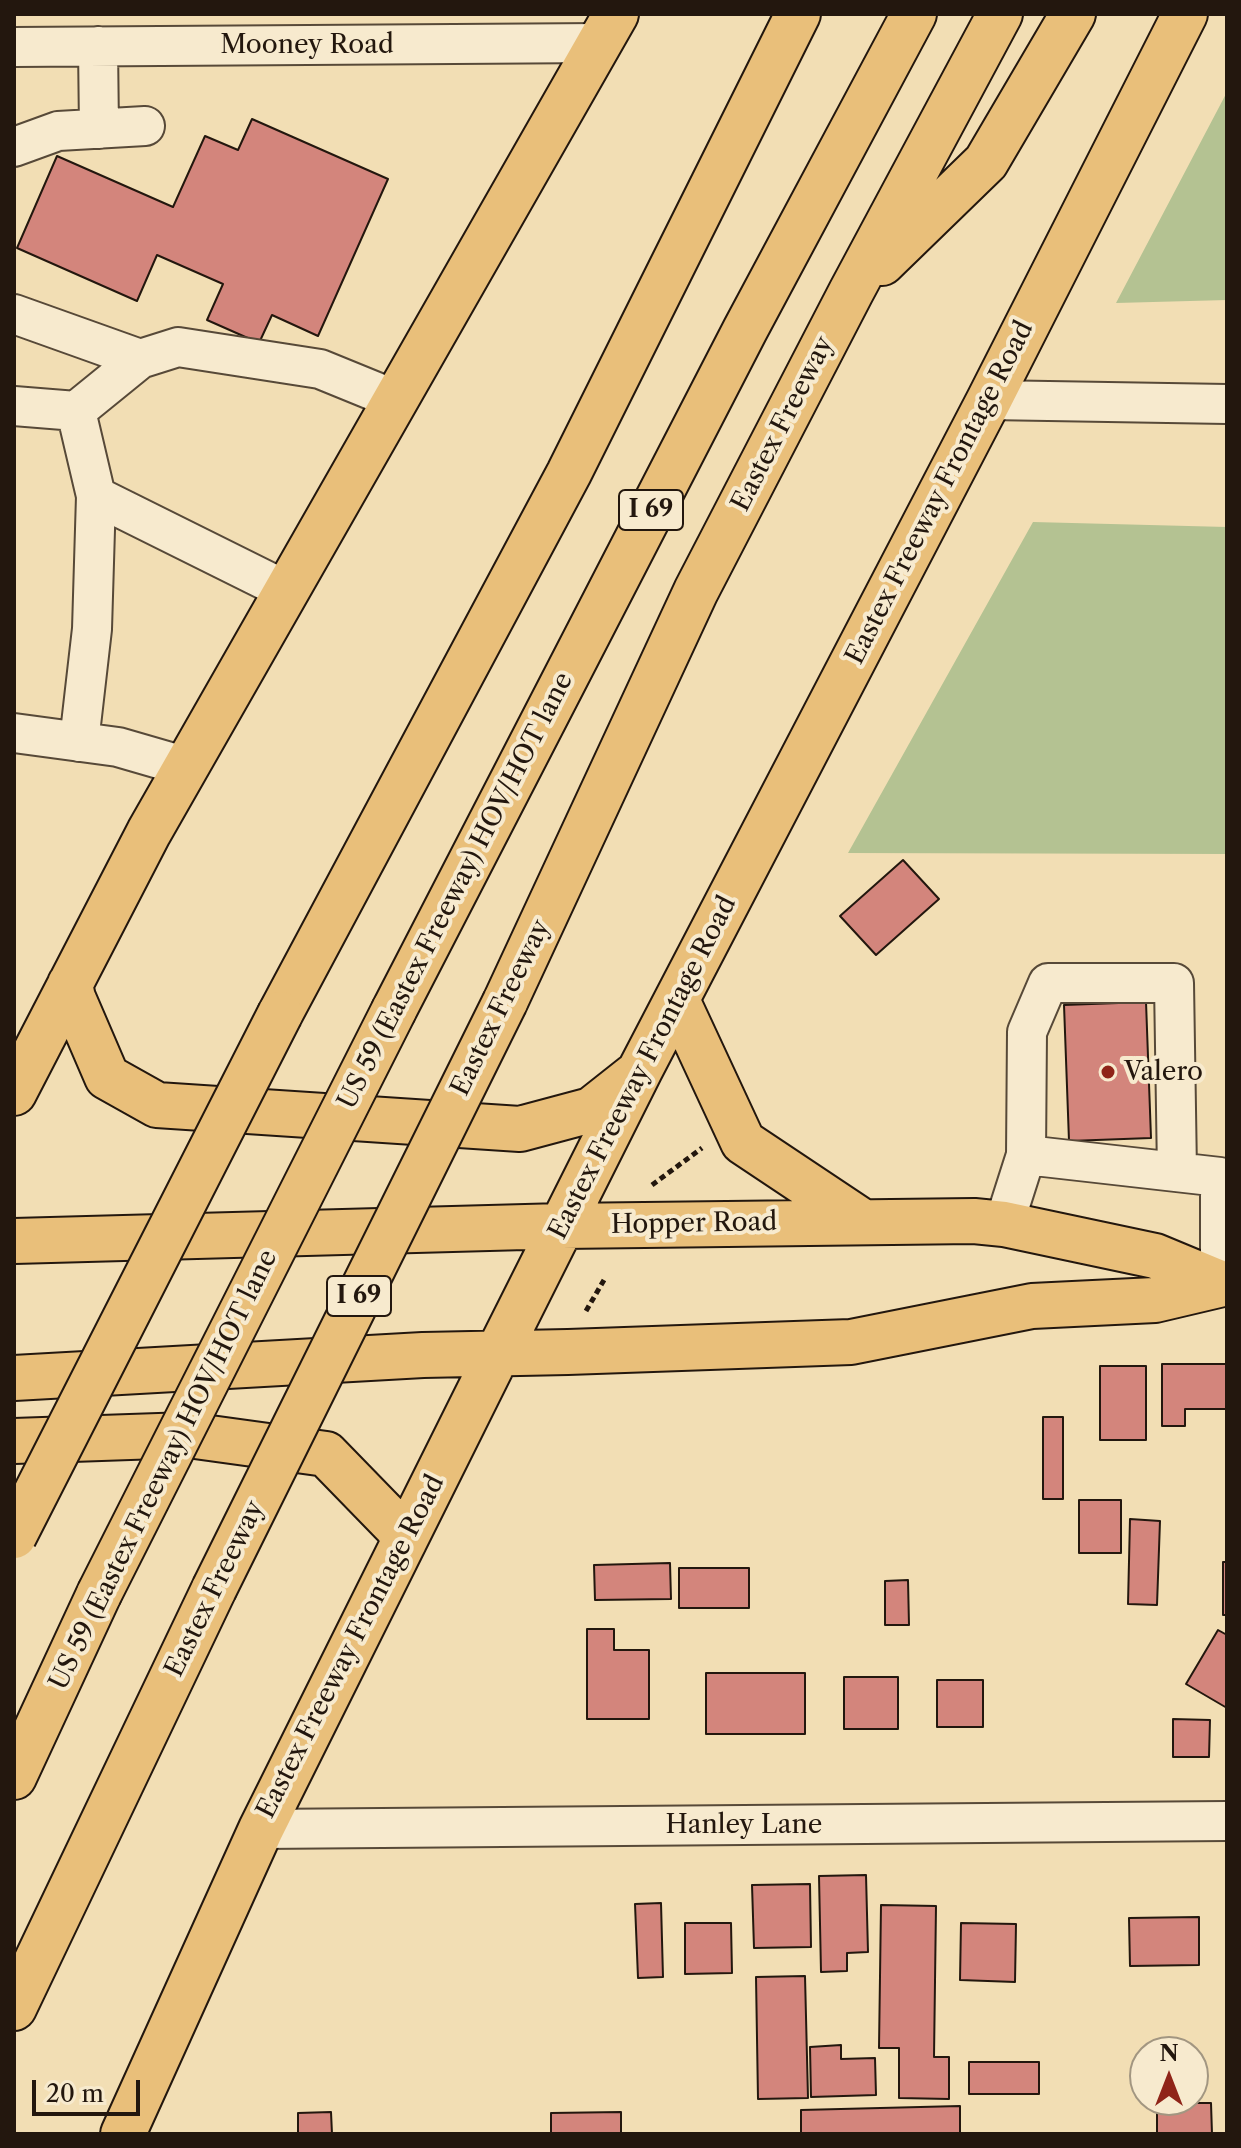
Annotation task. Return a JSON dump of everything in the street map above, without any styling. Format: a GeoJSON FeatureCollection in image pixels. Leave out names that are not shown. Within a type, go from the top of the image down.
{"type":"FeatureCollection","features":[{"type":"Feature","properties":{"kind":"main road"},"geometry":{"type":"LineString","coordinates":[[569,473],[765,14]]}},
{"type":"Feature","properties":{"kind":"main road"},"geometry":{"type":"LineString","coordinates":[[14,1536],[280,1014],[569,473],[798,14]]}},
{"type":"Feature","properties":{"kind":"main road","name":"US 59 (Eastex Freeway) HOV/HOT lane"},"geometry":{"type":"LineString","coordinates":[[14,1777],[99,1594],[394,1010],[745,330],[914,14]]}},
{"type":"Feature","properties":{"kind":"main road","name":"Eastex Freeway"},"geometry":{"type":"LineString","coordinates":[[14,2008],[214,1589],[505,1002],[696,591],[1000,14]]}},
{"type":"Feature","properties":{"kind":"main road"},"geometry":{"type":"LineString","coordinates":[[851,292],[986,162],[1073,14]]}},
{"type":"Feature","properties":{"kind":"main road","name":"Eastex Freeway Frontage Road"},"geometry":{"type":"LineString","coordinates":[[123,2134],[261,1829],[498,1353],[640,1070],[989,400],[1185,14]]}},
{"type":"Feature","properties":{"kind":"main road"},"geometry":{"type":"LineString","coordinates":[[14,1093],[149,832],[608,28]]}},
{"type":"Feature","properties":{"kind":"main road"},"geometry":{"type":"LineString","coordinates":[[70,984],[107,1077],[157,1105],[520,1129],[591,1110],[640,1070]]}},
{"type":"Feature","properties":{"kind":"main road"},"geometry":{"type":"LineString","coordinates":[[677,1000],[743,1142],[863,1222]]}},
{"type":"Feature","properties":{"kind":"main road","name":"Hopper Road"},"geometry":{"type":"LineString","coordinates":[[14,1241],[562,1226],[974,1221],[1004,1224],[1155,1256],[1224,1283]]}},
{"type":"Feature","properties":{"kind":"main road"},"geometry":{"type":"LineString","coordinates":[[14,1378],[423,1355],[851,1342],[1032,1306],[1155,1300],[1224,1283]]}},
{"type":"Feature","properties":{"kind":"main road"},"geometry":{"type":"LineString","coordinates":[[14,1441],[188,1435],[326,1454],[398,1528],[404,1542]]}},
{"type":"Feature","properties":{"kind":"street","name":"Mooney Road"},"geometry":{"type":"LineString","coordinates":[[14,47],[608,28]]}},
{"type":"Feature","properties":{"kind":"street"},"geometry":{"type":"LineString","coordinates":[[98,46],[99,129]]}},
{"type":"Feature","properties":{"kind":"street"},"geometry":{"type":"LineString","coordinates":[[14,147],[58,131],[145,126]]}},
{"type":"Feature","properties":{"kind":"street"},"geometry":{"type":"LineString","coordinates":[[14,314],[140,359]]}},
{"type":"Feature","properties":{"kind":"street"},"geometry":{"type":"LineString","coordinates":[[14,406],[76,411],[140,359],[178,347],[320,369],[396,400]]}},
{"type":"Feature","properties":{"kind":"street"},"geometry":{"type":"LineString","coordinates":[[989,400],[1227,404]]}},
{"type":"Feature","properties":{"kind":"street"},"geometry":{"type":"LineString","coordinates":[[76,411],[96,496],[92,629],[79,742]]}},
{"type":"Feature","properties":{"kind":"street"},"geometry":{"type":"LineString","coordinates":[[96,496],[287,591]]}},
{"type":"Feature","properties":{"kind":"street"},"geometry":{"type":"LineString","coordinates":[[14,733],[118,747],[187,767]]}},
{"type":"Feature","properties":{"kind":"street"},"geometry":{"type":"LineString","coordinates":[[1004,1224],[1026,1155],[1027,1032],[1048,983],[1174,983],[1177,1172]]}},
{"type":"Feature","properties":{"kind":"street"},"geometry":{"type":"LineString","coordinates":[[1026,1155],[1224,1177],[1224,1283]]}},
{"type":"Feature","properties":{"kind":"street","name":"Hanley Lane"},"geometry":{"type":"LineString","coordinates":[[261,1829],[1227,1821]]}},
{"type":"Feature","properties":{"kind":"path"},"geometry":{"type":"LineString","coordinates":[[649,1187],[705,1146]]}},
{"type":"Feature","properties":{"kind":"green space"},"geometry":{"type":"Polygon","coordinates":[[[1227,92],[1227,300],[1116,303],[1227,92]]]}},
{"type":"Feature","properties":{"kind":"green space"},"geometry":{"type":"Polygon","coordinates":[[[1033,522],[1227,527],[1227,854],[848,853],[1033,522]]]}},
{"type":"Feature","properties":{"kind":"building"},"geometry":{"type":"Polygon","coordinates":[[[252,119],[388,179],[318,336],[272,315],[259,343],[207,320],[223,284],[157,255],[137,301],[17,248],[57,156],[173,207],[205,136],[238,150],[252,119]]]}},
{"type":"Feature","properties":{"kind":"building"},"geometry":{"type":"Polygon","coordinates":[[[903,860],[939,899],[876,955],[840,916],[903,860]]]}},
{"type":"Feature","properties":{"kind":"building","name":"Valero"},"geometry":{"type":"Polygon","coordinates":[[[1146,1002],[1151,1138],[1069,1141],[1064,1005],[1146,1002]]]}},
{"type":"Feature","properties":{"kind":"building"},"geometry":{"type":"Polygon","coordinates":[[[1162,1364],[1227,1364],[1227,1409],[1185,1409],[1185,1426],[1162,1426],[1162,1364]]]}},
{"type":"Feature","properties":{"kind":"building"},"geometry":{"type":"Polygon","coordinates":[[[1100,1366],[1146,1366],[1146,1440],[1100,1440],[1100,1366]]]}},
{"type":"Feature","properties":{"kind":"building"},"geometry":{"type":"Polygon","coordinates":[[[1043,1417],[1063,1417],[1063,1499],[1043,1499],[1043,1417]]]}},
{"type":"Feature","properties":{"kind":"building"},"geometry":{"type":"Polygon","coordinates":[[[1079,1500],[1121,1500],[1121,1553],[1079,1553],[1079,1500]]]}},
{"type":"Feature","properties":{"kind":"building"},"geometry":{"type":"Polygon","coordinates":[[[1130,1519],[1160,1521],[1157,1605],[1128,1604],[1130,1519]]]}},
{"type":"Feature","properties":{"kind":"building"},"geometry":{"type":"Polygon","coordinates":[[[1223,1562],[1227,1562],[1227,1615],[1223,1615],[1223,1562]]]}},
{"type":"Feature","properties":{"kind":"building"},"geometry":{"type":"Polygon","coordinates":[[[670,1563],[671,1599],[595,1600],[594,1565],[670,1563]]]}},
{"type":"Feature","properties":{"kind":"building"},"geometry":{"type":"Polygon","coordinates":[[[679,1568],[749,1568],[749,1608],[679,1608],[679,1568]]]}},
{"type":"Feature","properties":{"kind":"building"},"geometry":{"type":"Polygon","coordinates":[[[908,1580],[909,1625],[885,1625],[885,1581],[908,1580]]]}},
{"type":"Feature","properties":{"kind":"building"},"geometry":{"type":"Polygon","coordinates":[[[587,1629],[614,1629],[614,1650],[649,1650],[649,1719],[587,1719],[587,1629]]]}},
{"type":"Feature","properties":{"kind":"building"},"geometry":{"type":"Polygon","coordinates":[[[1218,1630],[1227,1635],[1227,1708],[1186,1684],[1218,1630]]]}},
{"type":"Feature","properties":{"kind":"building"},"geometry":{"type":"Polygon","coordinates":[[[706,1673],[805,1673],[805,1734],[706,1734],[706,1673]]]}},
{"type":"Feature","properties":{"kind":"building"},"geometry":{"type":"Polygon","coordinates":[[[844,1677],[898,1677],[898,1729],[844,1729],[844,1677]]]}},
{"type":"Feature","properties":{"kind":"building"},"geometry":{"type":"Polygon","coordinates":[[[937,1680],[983,1680],[983,1727],[937,1727],[937,1680]]]}},
{"type":"Feature","properties":{"kind":"building"},"geometry":{"type":"Polygon","coordinates":[[[1173,1719],[1210,1720],[1209,1757],[1173,1757],[1173,1719]]]}},
{"type":"Feature","properties":{"kind":"building"},"geometry":{"type":"Polygon","coordinates":[[[866,1875],[868,1952],[847,1953],[847,1971],[821,1972],[819,1876],[866,1875]]]}},
{"type":"Feature","properties":{"kind":"building"},"geometry":{"type":"Polygon","coordinates":[[[810,1884],[811,1947],[754,1948],[752,1885],[810,1884]]]}},
{"type":"Feature","properties":{"kind":"building"},"geometry":{"type":"Polygon","coordinates":[[[661,1903],[663,1977],[638,1978],[635,1904],[661,1903]]]}},
{"type":"Feature","properties":{"kind":"building"},"geometry":{"type":"Polygon","coordinates":[[[881,1905],[936,1906],[934,2057],[949,2057],[949,2099],[899,2098],[899,2048],[879,2048],[881,1905]]]}},
{"type":"Feature","properties":{"kind":"building"},"geometry":{"type":"Polygon","coordinates":[[[1199,1917],[1199,1965],[1130,1966],[1129,1918],[1199,1917]]]}},
{"type":"Feature","properties":{"kind":"building"},"geometry":{"type":"Polygon","coordinates":[[[685,1923],[731,1923],[732,1973],[685,1974],[685,1923]]]}},
{"type":"Feature","properties":{"kind":"building"},"geometry":{"type":"Polygon","coordinates":[[[961,1923],[1016,1924],[1015,1982],[960,1980],[961,1923]]]}},
{"type":"Feature","properties":{"kind":"building"},"geometry":{"type":"Polygon","coordinates":[[[805,1976],[808,2098],[758,2099],[756,1977],[805,1976]]]}},
{"type":"Feature","properties":{"kind":"building"},"geometry":{"type":"Polygon","coordinates":[[[841,2045],[841,2059],[875,2058],[876,2095],[811,2097],[810,2047],[841,2045]]]}},
{"type":"Feature","properties":{"kind":"building"},"geometry":{"type":"Polygon","coordinates":[[[969,2062],[1039,2062],[1039,2094],[969,2094],[969,2062]]]}},
{"type":"Feature","properties":{"kind":"building"},"geometry":{"type":"Polygon","coordinates":[[[1211,2103],[1212,2134],[1157,2134],[1157,2116],[1209,2116],[1211,2103]]]}},
{"type":"Feature","properties":{"kind":"building"},"geometry":{"type":"Polygon","coordinates":[[[960,2106],[960,2134],[801,2134],[801,2110],[960,2106]]]}},
{"type":"Feature","properties":{"kind":"building"},"geometry":{"type":"Polygon","coordinates":[[[331,2112],[332,2134],[298,2134],[298,2113],[331,2112]]]}},
{"type":"Feature","properties":{"kind":"building"},"geometry":{"type":"Polygon","coordinates":[[[621,2112],[621,2134],[551,2134],[551,2113],[621,2112]]]}},
{"type":"Feature","properties":{"kind":"place","name":"Valero"},"geometry":{"type":"Point","coordinates":[1108,1072]}}]}
